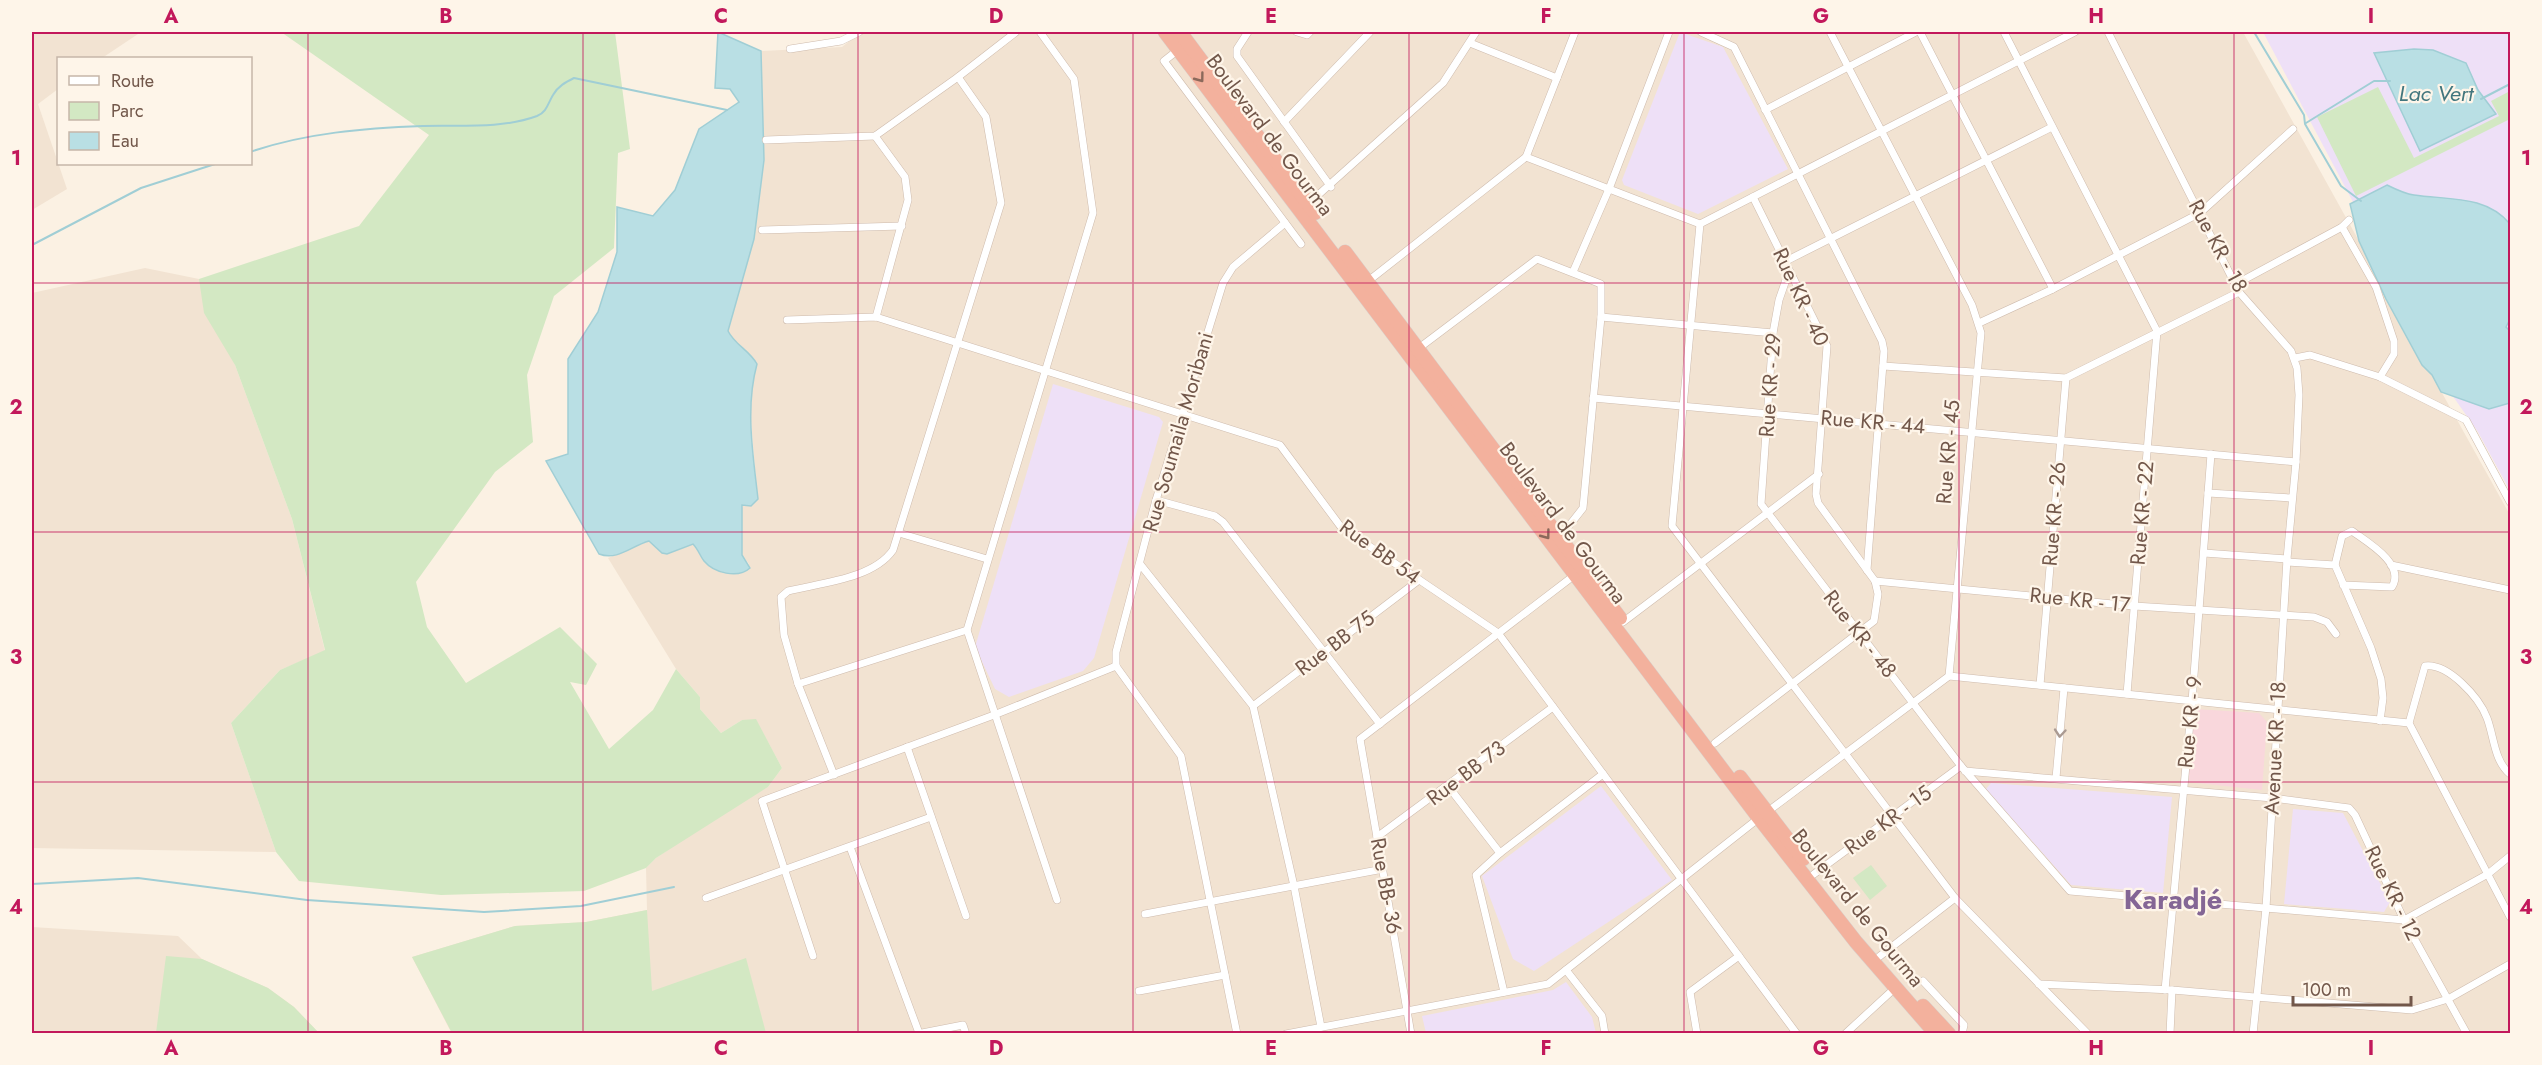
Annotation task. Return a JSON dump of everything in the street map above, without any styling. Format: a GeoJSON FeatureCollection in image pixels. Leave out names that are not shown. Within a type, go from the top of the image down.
{"type":"FeatureCollection","features":[{"type":"Feature","properties":{"kind":"highway","name":"Boulevard de Gourma"},"geometry":{"type":"LineString","coordinates":[[1164,32],[1576,574],[1895,988],[1936,1034]]}},
{"type":"Feature","properties":{"kind":"highway","name":"Boulevard de Gourma"},"geometry":{"type":"LineString","coordinates":[[1180,32],[1561,536],[1715,743],[1763,815],[1948,1034]]}},
{"type":"Feature","properties":{"kind":"street"},"geometry":{"type":"LineString","coordinates":[[790,49],[841,41],[860,32]]}},
{"type":"Feature","properties":{"kind":"street"},"geometry":{"type":"LineString","coordinates":[[766,140],[874,136],[958,77],[1016,32]]}},
{"type":"Feature","properties":{"kind":"street"},"geometry":{"type":"LineString","coordinates":[[1040,32],[1074,79],[1093,213],[966,630],[1057,900]]}},
{"type":"Feature","properties":{"kind":"street"},"geometry":{"type":"LineString","coordinates":[[1248,32],[1237,49],[1237,56],[1330,187]]}},
{"type":"Feature","properties":{"kind":"street"},"geometry":{"type":"LineString","coordinates":[[1297,32],[1307,35],[1310,32]]}},
{"type":"Feature","properties":{"kind":"street"},"geometry":{"type":"LineString","coordinates":[[1284,122],[1370,32]]}},
{"type":"Feature","properties":{"kind":"street"},"geometry":{"type":"LineString","coordinates":[[1467,32],[1557,78]]}},
{"type":"Feature","properties":{"kind":"street"},"geometry":{"type":"LineString","coordinates":[[1367,282],[1526,157],[1575,32]]}},
{"type":"Feature","properties":{"kind":"street"},"geometry":{"type":"LineString","coordinates":[[1573,272],[1609,189],[1669,32]]}},
{"type":"Feature","properties":{"kind":"street"},"geometry":{"type":"LineString","coordinates":[[1701,32],[1734,47],[1882,341],[1883,366],[1867,570]]}},
{"type":"Feature","properties":{"kind":"street","name":"Rue KR - 45"},"geometry":{"type":"LineString","coordinates":[[1830,32],[1917,196],[1979,323],[1981,333],[1949,676]]}},
{"type":"Feature","properties":{"kind":"street"},"geometry":{"type":"LineString","coordinates":[[1765,110],[1918,32],[2053,289]]}},
{"type":"Feature","properties":{"kind":"street"},"geometry":{"type":"LineString","coordinates":[[2004,32],[2157,331]]}},
{"type":"Feature","properties":{"kind":"street"},"geometry":{"type":"LineString","coordinates":[[1526,157],[1700,224],[2075,32]]}},
{"type":"Feature","properties":{"kind":"street","name":"Rue KR - 18"},"geometry":{"type":"LineString","coordinates":[[2108,32],[2237,288],[2295,358]]}},
{"type":"Feature","properties":{"kind":"street"},"geometry":{"type":"LineString","coordinates":[[1308,204],[1330,187],[1443,83],[1473,37]]}},
{"type":"Feature","properties":{"kind":"street"},"geometry":{"type":"LineString","coordinates":[[1178,50],[1164,61],[1301,244]]}},
{"type":"Feature","properties":{"kind":"street"},"geometry":{"type":"LineString","coordinates":[[834,775],[798,684],[784,635],[781,597],[788,591],[852,574],[875,565],[890,554],[899,533],[1001,200],[986,117],[958,77]]}},
{"type":"Feature","properties":{"kind":"street"},"geometry":{"type":"LineString","coordinates":[[1784,262],[2052,127]]}},
{"type":"Feature","properties":{"kind":"street"},"geometry":{"type":"LineString","coordinates":[[1979,323],[2053,289],[2200,213],[2293,129]]}},
{"type":"Feature","properties":{"kind":"street"},"geometry":{"type":"LineString","coordinates":[[874,136],[905,177],[908,200],[876,317]]}},
{"type":"Feature","properties":{"kind":"street","name":"Rue KR - 40"},"geometry":{"type":"LineString","coordinates":[[1753,197],[1827,346],[1818,503],[1875,581]]}},
{"type":"Feature","properties":{"kind":"street"},"geometry":{"type":"LineString","coordinates":[[1883,366],[2066,378],[2237,288],[2342,227],[2349,220]]}},
{"type":"Feature","properties":{"kind":"street","name":"Rue Soumaila Moribani"},"geometry":{"type":"LineString","coordinates":[[1116,666],[1116,652],[1156,500],[1223,283],[1233,267],[1285,223]]}},
{"type":"Feature","properties":{"kind":"street"},"geometry":{"type":"LineString","coordinates":[[1700,224],[1671,520],[1674,530],[1790,685],[1955,898],[2088,1034]]}},
{"type":"Feature","properties":{"kind":"street"},"geometry":{"type":"LineString","coordinates":[[762,230],[902,226]]}},
{"type":"Feature","properties":{"kind":"street"},"geometry":{"type":"LineString","coordinates":[[2342,227],[2376,287],[2394,341],[2394,354],[2380,377]]}},
{"type":"Feature","properties":{"kind":"street"},"geometry":{"type":"LineString","coordinates":[[1419,348],[1534,260],[1540,258],[1601,284],[1601,317],[1583,508],[1561,536]]}},
{"type":"Feature","properties":{"kind":"street","name":"Rue KR - 29"},"geometry":{"type":"LineString","coordinates":[[1760,501],[1773,333],[1779,300],[1789,271]]}},
{"type":"Feature","properties":{"kind":"street","name":"Rue BB 54"},"geometry":{"type":"LineString","coordinates":[[787,320],[876,317],[1280,445],[1337,523],[1498,633],[1797,1034]]}},
{"type":"Feature","properties":{"kind":"street"},"geometry":{"type":"LineString","coordinates":[[1601,317],[1773,333]]}},
{"type":"Feature","properties":{"kind":"street","name":"Rue KR - 22"},"geometry":{"type":"LineString","coordinates":[[2127,694],[2157,331]]}},
{"type":"Feature","properties":{"kind":"street"},"geometry":{"type":"LineString","coordinates":[[2296,462],[2299,394],[2295,358],[2310,355],[2380,377],[2466,420],[2511,502]]}},
{"type":"Feature","properties":{"kind":"street","name":"Rue KR - 26"},"geometry":{"type":"LineString","coordinates":[[2040,685],[2066,378]]}},
{"type":"Feature","properties":{"kind":"street","name":"Rue KR - 44"},"geometry":{"type":"LineString","coordinates":[[1593,398],[2296,462]]}},
{"type":"Feature","properties":{"kind":"street","name":"Rue KR - 9"},"geometry":{"type":"LineString","coordinates":[[2170,1034],[2169,990],[2173,900],[2192,701],[2211,454]]}},
{"type":"Feature","properties":{"kind":"street","name":"Avenue KR - 18"},"geometry":{"type":"LineString","coordinates":[[2253,1034],[2266,908],[2287,561],[2296,462]]}},
{"type":"Feature","properties":{"kind":"street"},"geometry":{"type":"LineString","coordinates":[[1623,622],[1819,474]]}},
{"type":"Feature","properties":{"kind":"street"},"geometry":{"type":"LineString","coordinates":[[2208,493],[2292,498]]}},
{"type":"Feature","properties":{"kind":"street"},"geometry":{"type":"LineString","coordinates":[[1156,500],[1215,516],[1222,522],[1380,724],[1576,574]]}},
{"type":"Feature","properties":{"kind":"street","name":"Rue KR - 48"},"geometry":{"type":"LineString","coordinates":[[1760,501],[1963,768],[2070,891],[2404,920]]}},
{"type":"Feature","properties":{"kind":"street"},"geometry":{"type":"LineString","coordinates":[[2343,585],[2392,587],[2395,580],[2387,558],[2352,531],[2342,536],[2335,565],[2343,585],[2371,648],[2383,686],[2380,721]]}},
{"type":"Feature","properties":{"kind":"street"},"geometry":{"type":"LineString","coordinates":[[899,533],[987,559]]}},
{"type":"Feature","properties":{"kind":"street"},"geometry":{"type":"LineString","coordinates":[[2204,553],[2335,565]]}},
{"type":"Feature","properties":{"kind":"street"},"geometry":{"type":"LineString","coordinates":[[1140,564],[1253,706],[1294,886],[1321,1027]]}},
{"type":"Feature","properties":{"kind":"street"},"geometry":{"type":"LineString","coordinates":[[2391,565],[2511,590]]}},
{"type":"Feature","properties":{"kind":"street","name":"Rue BB 75"},"geometry":{"type":"LineString","coordinates":[[1253,706],[1419,580]]}},
{"type":"Feature","properties":{"kind":"street"},"geometry":{"type":"LineString","coordinates":[[1715,743],[1876,619],[1878,594],[1875,581]]}},
{"type":"Feature","properties":{"kind":"street","name":"Rue KR - 17"},"geometry":{"type":"LineString","coordinates":[[1875,581],[2134,606],[2322,619],[2336,634]]}},
{"type":"Feature","properties":{"kind":"street"},"geometry":{"type":"LineString","coordinates":[[798,684],[966,630]]}},
{"type":"Feature","properties":{"kind":"street"},"geometry":{"type":"LineString","coordinates":[[813,956],[761,801],[994,715],[1116,666],[1181,756],[1237,1034]]}},
{"type":"Feature","properties":{"kind":"street"},"geometry":{"type":"LineString","coordinates":[[2511,774],[2499,758],[2486,715],[2449,671],[2435,666],[2424,667],[2409,723],[2511,917]]}},
{"type":"Feature","properties":{"kind":"street"},"geometry":{"type":"LineString","coordinates":[[1287,1033],[1548,984],[1763,815],[1949,676],[2409,723]]}},
{"type":"Feature","properties":{"kind":"street"},"geometry":{"type":"LineString","coordinates":[[2056,778],[2064,688]]}},
{"type":"Feature","properties":{"kind":"street","name":"Rue BB 73"},"geometry":{"type":"LineString","coordinates":[[1377,837],[1553,707]]}},
{"type":"Feature","properties":{"kind":"street","name":"Rue BB- 36"},"geometry":{"type":"LineString","coordinates":[[1380,724],[1360,739],[1411,1034]]}},
{"type":"Feature","properties":{"kind":"street"},"geometry":{"type":"LineString","coordinates":[[907,747],[966,916]]}},
{"type":"Feature","properties":{"kind":"street"},"geometry":{"type":"LineString","coordinates":[[1963,768],[2272,798]]}},
{"type":"Feature","properties":{"kind":"street","name":"Rue KR - 15"},"geometry":{"type":"LineString","coordinates":[[1814,873],[1963,768]]}},
{"type":"Feature","properties":{"kind":"street"},"geometry":{"type":"LineString","coordinates":[[1504,992],[1476,877],[1500,852],[1604,774]]}},
{"type":"Feature","properties":{"kind":"street"},"geometry":{"type":"LineString","coordinates":[[1448,786],[1500,852]]}},
{"type":"Feature","properties":{"kind":"street","name":"Rue KR - 12"},"geometry":{"type":"LineString","coordinates":[[2272,798],[2341,805],[2355,815],[2404,920],[2467,1034]]}},
{"type":"Feature","properties":{"kind":"street"},"geometry":{"type":"LineString","coordinates":[[706,898],[932,817]]}},
{"type":"Feature","properties":{"kind":"street"},"geometry":{"type":"LineString","coordinates":[[850,847],[918,1033],[963,1026],[966,1034]]}},
{"type":"Feature","properties":{"kind":"street"},"geometry":{"type":"LineString","coordinates":[[2404,920],[2488,874],[2511,856]]}},
{"type":"Feature","properties":{"kind":"street"},"geometry":{"type":"LineString","coordinates":[[1145,914],[1383,869]]}},
{"type":"Feature","properties":{"kind":"street"},"geometry":{"type":"LineString","coordinates":[[1880,956],[1955,898]]}},
{"type":"Feature","properties":{"kind":"street"},"geometry":{"type":"LineString","coordinates":[[1697,1034],[1690,992],[1739,956]]}},
{"type":"Feature","properties":{"kind":"street"},"geometry":{"type":"LineString","coordinates":[[2039,984],[2169,990],[2412,1010],[2448,999],[2511,964]]}},
{"type":"Feature","properties":{"kind":"street"},"geometry":{"type":"LineString","coordinates":[[1566,970],[1602,1016],[1605,1034]]}},
{"type":"Feature","properties":{"kind":"street"},"geometry":{"type":"LineString","coordinates":[[1139,991],[1225,975]]}},
{"type":"Feature","properties":{"kind":"street"},"geometry":{"type":"LineString","coordinates":[[1923,981],[1964,1025],[1962,1034]]}},
{"type":"Feature","properties":{"kind":"street"},"geometry":{"type":"LineString","coordinates":[[1845,1034],[1895,988]]}},
{"type":"Feature","properties":{"kind":"shaded area"},"geometry":{"type":"Polygon","coordinates":[[[32,32],[141,32],[104,57],[57,57],[57,90],[38,104],[67,189],[32,210],[32,32]]]}},
{"type":"Feature","properties":{"kind":"shaded area"},"geometry":{"type":"Polygon","coordinates":[[[861,32],[2243,32],[2359,241],[2422,365],[2432,375],[2510,515],[2510,1033],[452,1034],[412,957],[515,926],[586,922],[647,910],[646,868],[656,858],[732,807],[768,787],[782,768],[756,720],[742,720],[721,733],[700,709],[700,697],[676,669],[608,558],[649,541],[662,553],[667,554],[693,544],[704,561],[720,572],[743,573],[749,564],[742,555],[741,510],[756,481],[749,397],[752,382],[728,331],[754,239],[764,160],[761,51],[842,47],[861,32]]]}},
{"type":"Feature","properties":{"kind":"shaded area"},"geometry":{"type":"Polygon","coordinates":[[[1680,32],[1723,47],[1788,169],[1698,214],[1624,185],[1622,180],[1680,32]]]}},
{"type":"Feature","properties":{"kind":"shaded area"},"geometry":{"type":"Polygon","coordinates":[[[2263,32],[2510,32],[2510,491],[2478,432],[2438,375],[2353,202],[2263,32]]]}},
{"type":"Feature","properties":{"kind":"shaded area"},"geometry":{"type":"Polygon","coordinates":[[[145,268],[199,279],[235,365],[292,519],[325,651],[280,670],[231,723],[276,852],[32,848],[32,293],[145,268]]]}},
{"type":"Feature","properties":{"kind":"shaded area"},"geometry":{"type":"Polygon","coordinates":[[[1053,384],[1159,417],[1163,422],[1094,658],[1083,671],[1009,697],[995,689],[975,647],[1053,384]]]}},
{"type":"Feature","properties":{"kind":"shaded area"},"geometry":{"type":"Polygon","coordinates":[[[2195,709],[2259,713],[2267,722],[2262,790],[2188,782],[2195,709]]]}},
{"type":"Feature","properties":{"kind":"shaded area"},"geometry":{"type":"Polygon","coordinates":[[[1991,783],[2172,797],[2163,893],[2071,885],[1986,789],[1991,783]]]}},
{"type":"Feature","properties":{"kind":"shaded area"},"geometry":{"type":"Polygon","coordinates":[[[1601,786],[1672,880],[1534,971],[1513,959],[1482,876],[1601,786]]]}},
{"type":"Feature","properties":{"kind":"shaded area"},"geometry":{"type":"Polygon","coordinates":[[[2293,809],[2343,813],[2390,902],[2384,912],[2284,904],[2293,809]]]}},
{"type":"Feature","properties":{"kind":"shaded area"},"geometry":{"type":"Polygon","coordinates":[[[32,927],[178,936],[202,959],[268,988],[294,1007],[319,1033],[32,1033],[32,927]]]}},
{"type":"Feature","properties":{"kind":"shaded area"},"geometry":{"type":"Polygon","coordinates":[[[1566,982],[1592,1017],[1596,1033],[1426,1033],[1422,1016],[1553,990],[1566,982]]]}},
{"type":"Feature","properties":{"kind":"green space"},"geometry":{"type":"Polygon","coordinates":[[[281,32],[615,32],[630,149],[618,153],[614,248],[554,296],[527,375],[533,442],[495,472],[416,582],[427,627],[466,683],[560,627],[597,664],[586,685],[570,682],[609,749],[653,710],[676,669],[700,697],[700,709],[721,733],[742,720],[756,719],[782,768],[768,787],[656,858],[646,868],[584,891],[441,895],[299,881],[276,852],[231,723],[280,670],[325,650],[292,519],[235,365],[204,313],[199,279],[359,226],[429,135],[281,32]]]}},
{"type":"Feature","properties":{"kind":"green space"},"geometry":{"type":"Polygon","coordinates":[[[2378,87],[2414,158],[2499,116],[2491,101],[2510,91],[2510,119],[2356,196],[2317,117],[2378,87]]]}},
{"type":"Feature","properties":{"kind":"green space"},"geometry":{"type":"Polygon","coordinates":[[[1871,865],[1887,886],[1870,900],[1853,878],[1871,865]]]}},
{"type":"Feature","properties":{"kind":"green space"},"geometry":{"type":"Polygon","coordinates":[[[647,910],[652,991],[746,958],[766,1033],[452,1033],[412,957],[515,926],[586,922],[647,910]]]}},
{"type":"Feature","properties":{"kind":"green space"},"geometry":{"type":"Polygon","coordinates":[[[166,956],[202,959],[268,988],[294,1007],[319,1033],[156,1033],[166,956]]]}},
{"type":"Feature","properties":{"kind":"water"},"geometry":{"type":"Polygon","coordinates":[[[718,32],[761,51],[764,160],[754,239],[728,331],[757,364],[751,397],[751,414],[758,499],[751,506],[742,505],[742,555],[750,568],[733,574],[708,565],[693,544],[667,554],[662,553],[649,541],[612,556],[599,554],[546,461],[568,454],[568,359],[598,312],[617,252],[617,207],[653,216],[675,190],[699,129],[739,102],[730,89],[715,88],[718,32]]]}},
{"type":"Feature","properties":{"kind":"water","name":"Lac Vert"},"geometry":{"type":"Polygon","coordinates":[[[2414,49],[2433,50],[2466,63],[2478,90],[2496,114],[2420,151],[2374,53],[2414,49]]]}},
{"type":"Feature","properties":{"kind":"water"},"geometry":{"type":"Polygon","coordinates":[[[2387,185],[2411,194],[2478,203],[2490,208],[2510,224],[2510,319],[2506,327],[2510,331],[2510,403],[2489,409],[2441,392],[2432,375],[2422,365],[2386,299],[2359,241],[2350,204],[2387,185]]]}},
{"type":"Feature","properties":{"kind":"waterway"},"geometry":{"type":"LineString","coordinates":[[2254,32],[2304,115],[2305,124],[2341,186],[2361,201]]}},
{"type":"Feature","properties":{"kind":"waterway"},"geometry":{"type":"LineString","coordinates":[[252,151],[292,140],[357,130],[423,126],[481,126],[524,120],[543,112],[557,89],[574,78],[727,110]]}},
{"type":"Feature","properties":{"kind":"waterway"},"geometry":{"type":"LineString","coordinates":[[2306,123],[2374,81],[2390,81]]}},
{"type":"Feature","properties":{"kind":"waterway"},"geometry":{"type":"LineString","coordinates":[[2481,99],[2510,84]]}},
{"type":"Feature","properties":{"kind":"waterway"},"geometry":{"type":"LineString","coordinates":[[32,245],[141,188],[212,165]]}},
{"type":"Feature","properties":{"kind":"waterway"},"geometry":{"type":"LineString","coordinates":[[32,884],[138,878],[307,900],[484,912],[581,906],[674,887]]}},
{"type":"Feature","properties":{"kind":"district","name":"Karadjé"},"geometry":{"type":"Point","coordinates":[2173,900]}}]}
